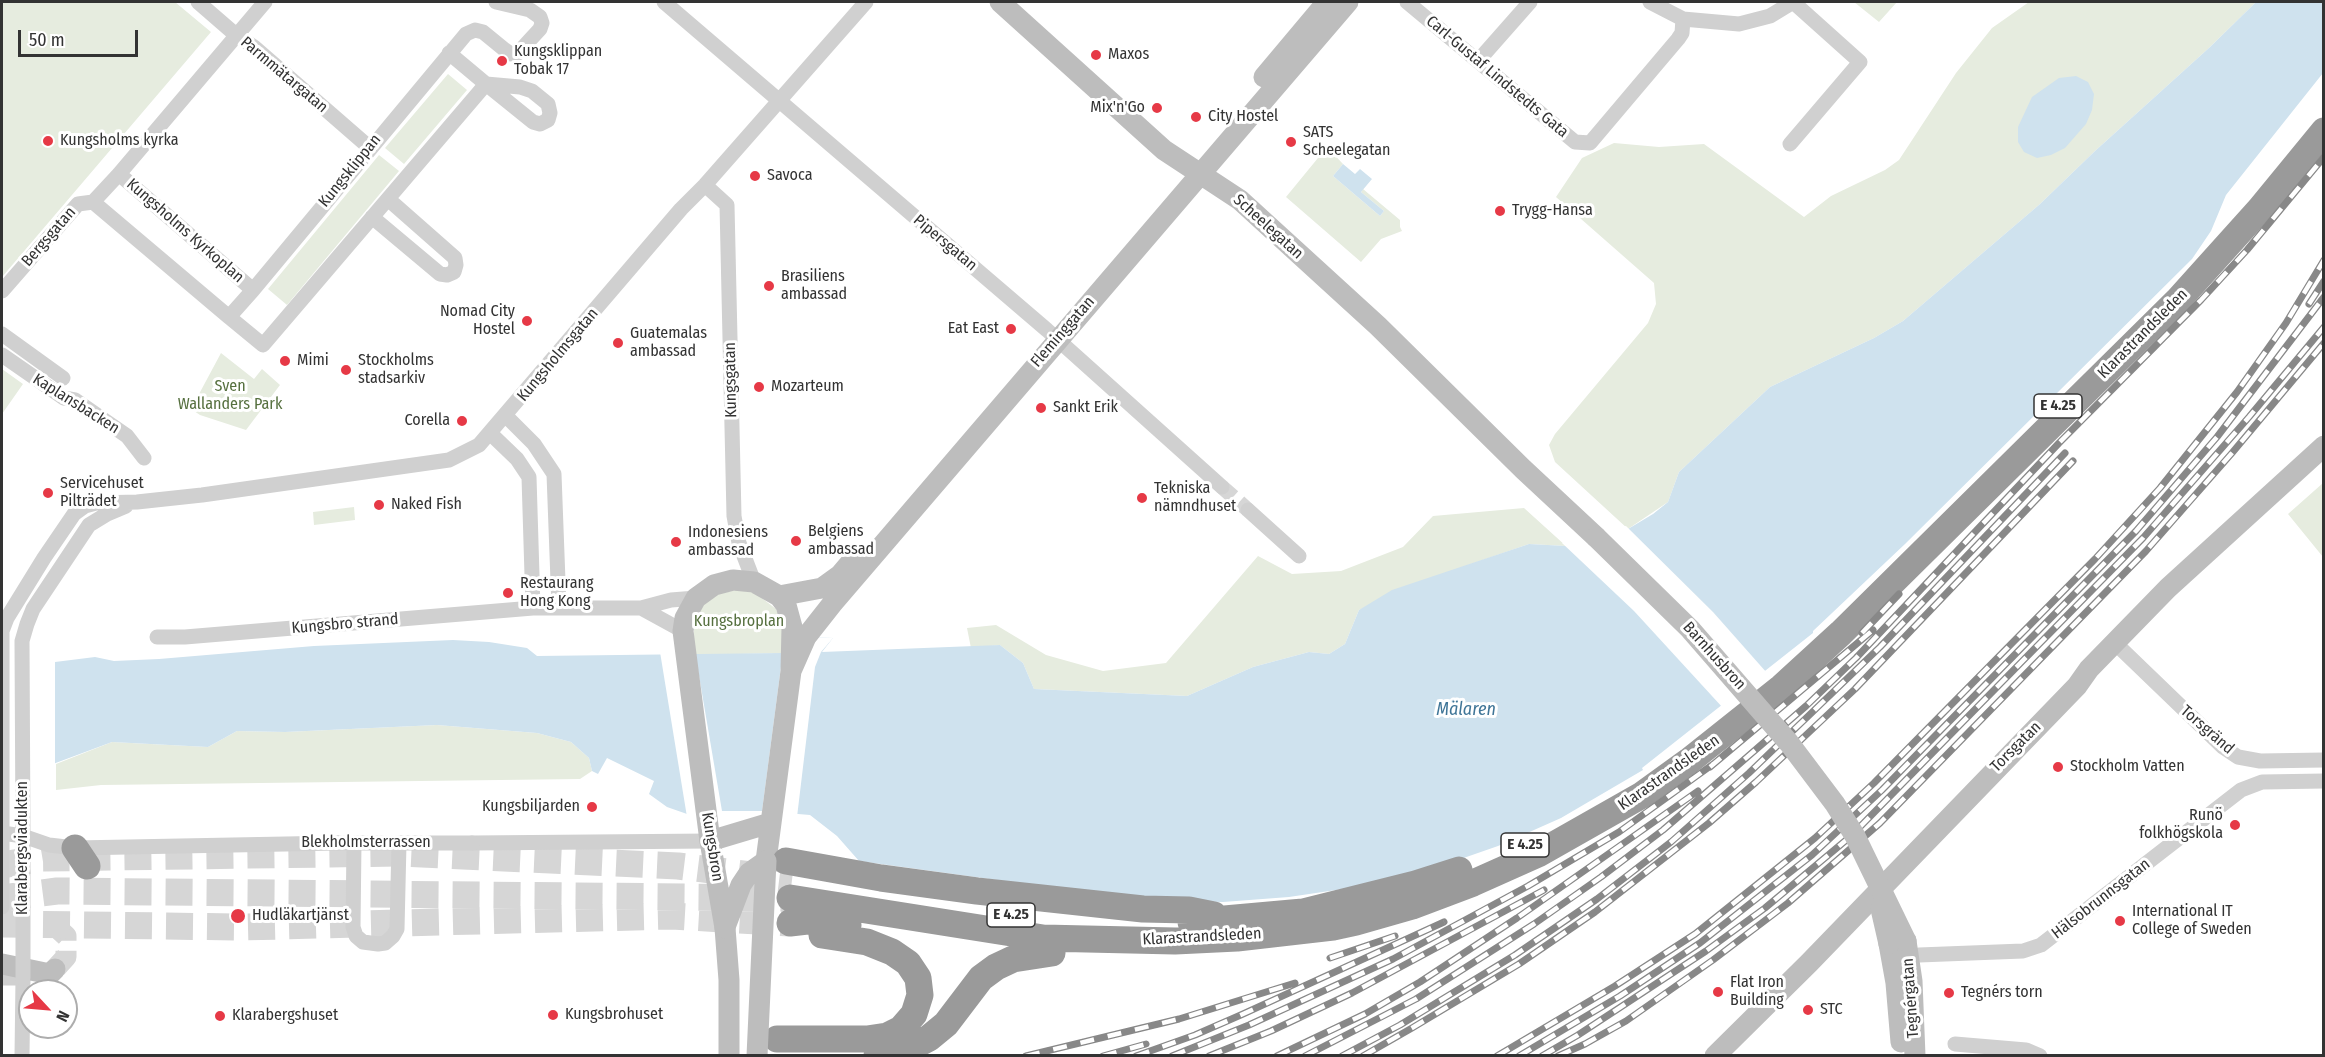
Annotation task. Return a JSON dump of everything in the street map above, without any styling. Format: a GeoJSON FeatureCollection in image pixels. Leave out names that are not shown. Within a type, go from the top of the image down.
{"type":"FeatureCollection","features":[{"type":"Feature","properties":{"kind":"highway","name":"Klarastrandsleden"},"geometry":{"type":"LineString","coordinates":[[785,885],[1044,920],[1128,926],[1233,920],[1303,912],[1415,884],[1534,841],[1585,813],[1687,750],[1776,679],[1834,626],[2173,292],[2254,203],[2324,117]]}},
{"type":"Feature","properties":{"kind":"highway","name":"Klarastrandsleden"},"geometry":{"type":"LineString","coordinates":[[785,885],[1042,938],[1175,941],[1237,938],[1333,927],[1412,906],[1473,883],[1538,854],[1642,795],[1782,687],[1841,633],[2179,299],[2260,209],[2324,131]]}},
{"type":"Feature","properties":{"kind":"highway"},"geometry":{"type":"LineString","coordinates":[[785,885],[881,878],[1143,909],[1189,910],[1233,920]]}},
{"type":"Feature","properties":{"kind":"highway"},"geometry":{"type":"LineString","coordinates":[[763,1044],[887,1036],[901,1029],[914,1014],[920,995],[918,978],[908,963],[892,952],[867,942],[815,934],[785,885]]}},
{"type":"Feature","properties":{"kind":"highway"},"geometry":{"type":"LineString","coordinates":[[785,885],[816,920],[1052,953],[1170,957],[1205,955],[1274,944],[1333,927]]}},
{"type":"Feature","properties":{"kind":"highway"},"geometry":{"type":"LineString","coordinates":[[877,1056],[912,1047],[929,1038],[946,1024],[981,978],[996,967],[1013,959],[1052,953]]}},
{"type":"Feature","properties":{"kind":"street","name":"Parmmätargatan"},"geometry":{"type":"LineString","coordinates":[[198,2],[236,35],[254,47],[370,148]]}},
{"type":"Feature","properties":{"kind":"street","name":"Bergsgatan"},"geometry":{"type":"LineString","coordinates":[[2,291],[78,204],[93,202],[119,174],[265,2]]}},
{"type":"Feature","properties":{"kind":"street","name":"Kungsklippan"},"geometry":{"type":"LineString","coordinates":[[253,290],[466,34],[475,30],[483,32],[511,54],[517,54],[540,29],[542,23],[540,17],[530,10],[496,2]]}},
{"type":"Feature","properties":{"kind":"street","name":"Pipersgatan"},"geometry":{"type":"LineString","coordinates":[[664,2],[1052,335],[1222,488]]}},
{"type":"Feature","properties":{"kind":"street","name":"Kungsholmsgatan"},"geometry":{"type":"LineString","coordinates":[[74,514],[96,503],[137,502],[449,460],[479,446],[681,209],[705,185],[866,2]]}},
{"type":"Feature","properties":{"kind":"street","name":"Scheelegatan"},"geometry":{"type":"LineString","coordinates":[[1000,2],[1164,150],[1240,200],[1361,310],[1523,469]]}},
{"type":"Feature","properties":{"kind":"street","name":"Fleminggatan"},"geometry":{"type":"LineString","coordinates":[[1196,169],[1327,2]]}},
{"type":"Feature","properties":{"kind":"street","name":"Fleminggatan"},"geometry":{"type":"LineString","coordinates":[[779,596],[822,588],[840,575],[1196,169],[1348,2]]}},
{"type":"Feature","properties":{"kind":"street","name":"Carl-Gustaf Lindstedts Gata"},"geometry":{"type":"LineString","coordinates":[[1407,2],[1575,142],[1590,143],[1678,39],[1682,33],[1683,19]]}},
{"type":"Feature","properties":{"kind":"street"},"geometry":{"type":"LineString","coordinates":[[1478,61],[1530,2]]}},
{"type":"Feature","properties":{"kind":"street"},"geometry":{"type":"LineString","coordinates":[[1650,2],[1683,19],[1739,24],[1770,16],[1793,2],[1860,62],[1790,144]]}},
{"type":"Feature","properties":{"kind":"street"},"geometry":{"type":"LineString","coordinates":[[93,202],[263,345],[486,84],[449,53]]}},
{"type":"Feature","properties":{"kind":"street","name":"Kungsholms Kyrkoplan"},"geometry":{"type":"LineString","coordinates":[[119,174],[253,290],[229,317]]}},
{"type":"Feature","properties":{"kind":"street","name":"Kungsgatan"},"geometry":{"type":"LineString","coordinates":[[705,185],[728,206],[734,516],[739,543],[754,582]]}},
{"type":"Feature","properties":{"kind":"street"},"geometry":{"type":"LineString","coordinates":[[372,217],[440,274],[447,275],[454,272],[455,258],[388,199]]}},
{"type":"Feature","properties":{"kind":"street","name":"Kaplansbacken"},"geometry":{"type":"LineString","coordinates":[[2,334],[63,378]]}},
{"type":"Feature","properties":{"kind":"street","name":"Fleminggatan"},"geometry":{"type":"LineString","coordinates":[[799,636],[1052,335]]}},
{"type":"Feature","properties":{"kind":"street","name":"Kaplansbacken"},"geometry":{"type":"LineString","coordinates":[[2,356],[64,398],[75,400],[127,436],[144,458]]}},
{"type":"Feature","properties":{"kind":"street"},"geometry":{"type":"LineString","coordinates":[[506,416],[534,444],[554,474],[559,608],[642,608],[671,600],[696,598],[723,582],[733,580],[754,582],[779,596],[799,636],[791,671],[770,823],[785,885],[763,1044],[729,1047]]}},
{"type":"Feature","properties":{"kind":"street"},"geometry":{"type":"LineString","coordinates":[[491,434],[517,459],[529,477],[532,608]]}},
{"type":"Feature","properties":{"kind":"street","name":"Torsgatan"},"geometry":{"type":"LineString","coordinates":[[1715,1056],[1809,963],[2077,686],[2084,675],[2168,588],[2324,446]]}},
{"type":"Feature","properties":{"kind":"street","name":"Barnhusbron"},"geometry":{"type":"LineString","coordinates":[[1523,469],[1690,629],[1789,743],[1835,804],[1855,836],[1872,871],[1899,951]]}},
{"type":"Feature","properties":{"kind":"street"},"geometry":{"type":"LineString","coordinates":[[529,477],[554,474]]}},
{"type":"Feature","properties":{"kind":"street","name":"Kungsholmsgatan"},"geometry":{"type":"LineString","coordinates":[[89,525],[107,514],[137,502]]}},
{"type":"Feature","properties":{"kind":"street"},"geometry":{"type":"LineString","coordinates":[[1248,510],[1299,556]]}},
{"type":"Feature","properties":{"kind":"street","name":"Klarabergsviadukten"},"geometry":{"type":"LineString","coordinates":[[22,1056],[22,978],[9,834],[3,631],[7,618],[74,514]]}},
{"type":"Feature","properties":{"kind":"street","name":"Klarabergsviadukten"},"geometry":{"type":"LineString","coordinates":[[2,908],[22,641],[33,609],[89,525]]}},
{"type":"Feature","properties":{"kind":"street"},"geometry":{"type":"LineString","coordinates":[[642,608],[683,635],[685,618],[696,598]]}},
{"type":"Feature","properties":{"kind":"street","name":"Kungsbro strand"},"geometry":{"type":"LineString","coordinates":[[157,637],[184,637],[532,608],[559,608]]}},
{"type":"Feature","properties":{"kind":"street","name":"Kungsbron"},"geometry":{"type":"LineString","coordinates":[[683,635],[710,841],[725,928],[729,981],[729,1047]]}},
{"type":"Feature","properties":{"kind":"street","name":"Torsgränd"},"geometry":{"type":"LineString","coordinates":[[2115,643],[2223,747],[2238,757],[2260,761],[2324,760]]}},
{"type":"Feature","properties":{"kind":"street","name":"Hälsobrunnsgatan"},"geometry":{"type":"LineString","coordinates":[[1899,951],[2023,951],[2041,945],[2241,790],[2262,782],[2324,781]]}},
{"type":"Feature","properties":{"kind":"street"},"geometry":{"type":"LineString","coordinates":[[710,841],[770,823]]}},
{"type":"Feature","properties":{"kind":"street","name":"Blekholmsterrassen"},"geometry":{"type":"LineString","coordinates":[[9,834],[81,857],[354,843],[710,841]]}},
{"type":"Feature","properties":{"kind":"street"},"geometry":{"type":"LineString","coordinates":[[354,843],[353,927],[356,936],[363,942],[378,944],[385,943],[393,936],[399,920],[399,843]]}},
{"type":"Feature","properties":{"kind":"street"},"geometry":{"type":"LineString","coordinates":[[725,928],[741,885],[749,873],[785,885]]}},
{"type":"Feature","properties":{"kind":"street","name":"Tegnérgatan"},"geometry":{"type":"LineString","coordinates":[[1899,951],[1902,1056]]}},
{"type":"Feature","properties":{"kind":"street","name":"Tegnérgatan"},"geometry":{"type":"LineString","coordinates":[[1899,951],[1912,981],[1915,1056]]}},
{"type":"Feature","properties":{"kind":"street"},"geometry":{"type":"LineString","coordinates":[[2,964],[50,974],[55,969]]}},
{"type":"Feature","properties":{"kind":"street"},"geometry":{"type":"LineString","coordinates":[[2,978],[22,978]]}},
{"type":"Feature","properties":{"kind":"street"},"geometry":{"type":"LineString","coordinates":[[1955,1044],[2026,1050],[2040,1056]]}},
{"type":"Feature","properties":{"kind":"green space"},"geometry":{"type":"Polygon","coordinates":[[[2,2],[175,2],[211,32],[2,277],[2,2]]]}},
{"type":"Feature","properties":{"kind":"green space"},"geometry":{"type":"Polygon","coordinates":[[[1854,2],[1897,2],[1879,22],[1854,2]]]}},
{"type":"Feature","properties":{"kind":"green space"},"geometry":{"type":"Polygon","coordinates":[[[2029,2],[2256,2],[2040,204],[1903,321],[1874,338],[1770,387],[1679,472],[1668,502],[1628,529],[1555,462],[1549,445],[1555,434],[1648,323],[1656,304],[1654,283],[1556,197],[1582,158],[1614,143],[1659,147],[1704,144],[1804,217],[1831,196],[1885,170],[1899,160],[1956,73],[1992,28],[2029,2]]]}},
{"type":"Feature","properties":{"kind":"green space"},"geometry":{"type":"Polygon","coordinates":[[[448,74],[467,90],[404,164],[385,148],[448,74]]]}},
{"type":"Feature","properties":{"kind":"green space"},"geometry":{"type":"Polygon","coordinates":[[[1327,147],[1343,164],[1333,176],[1380,216],[1384,211],[1361,192],[1363,189],[1400,220],[1402,231],[1381,239],[1361,262],[1286,197],[1327,147]]]}},
{"type":"Feature","properties":{"kind":"green space"},"geometry":{"type":"Polygon","coordinates":[[[379,155],[399,171],[287,305],[268,289],[379,155]]]}},
{"type":"Feature","properties":{"kind":"green space","name":"Sven Wallanders Park"},"geometry":{"type":"Polygon","coordinates":[[[221,353],[254,379],[262,369],[280,385],[246,430],[200,415],[191,409],[221,353]]]}},
{"type":"Feature","properties":{"kind":"green space"},"geometry":{"type":"Polygon","coordinates":[[[2,369],[23,384],[2,414],[2,369]]]}},
{"type":"Feature","properties":{"kind":"green space"},"geometry":{"type":"Polygon","coordinates":[[[2323,483],[2323,557],[2288,514],[2323,483]]]}},
{"type":"Feature","properties":{"kind":"green space"},"geometry":{"type":"Polygon","coordinates":[[[354,507],[355,520],[314,525],[313,512],[354,507]]]}},
{"type":"Feature","properties":{"kind":"green space"},"geometry":{"type":"Polygon","coordinates":[[[1524,508],[1566,546],[1529,544],[1445,573],[1359,610],[1345,644],[1329,654],[1309,652],[1253,667],[1187,696],[1034,689],[1023,663],[1000,645],[971,648],[967,628],[996,625],[1046,655],[1103,671],[1166,663],[1258,556],[1292,574],[1341,571],[1403,547],[1433,516],[1524,508]]]}},
{"type":"Feature","properties":{"kind":"green space","name":"Kungsbroplan"},"geometry":{"type":"Polygon","coordinates":[[[736,590],[754,592],[776,609],[783,625],[782,653],[695,655],[693,639],[695,621],[702,605],[718,594],[736,590]]]}},
{"type":"Feature","properties":{"kind":"green space"},"geometry":{"type":"Polygon","coordinates":[[[437,725],[537,733],[571,742],[589,758],[592,771],[580,779],[101,785],[56,790],[56,764],[112,742],[208,747],[237,731],[285,732],[437,725]]]}},
{"type":"Feature","properties":{"kind":"water","name":"Mälaren"},"geometry":{"type":"Polygon","coordinates":[[[2256,2],[2323,2],[2323,73],[2226,195],[2211,231],[2192,259],[1813,633],[1642,768],[1643,770],[1561,818],[1498,846],[1432,869],[1363,886],[1289,897],[1223,902],[1135,899],[859,861],[837,836],[810,815],[762,811],[687,814],[667,807],[649,794],[654,781],[607,758],[598,774],[592,771],[589,758],[571,742],[537,733],[437,725],[285,732],[237,731],[208,747],[112,742],[2,783],[2,687],[55,662],[95,657],[114,661],[159,659],[314,646],[453,640],[489,642],[527,648],[537,656],[782,653],[785,636],[833,638],[822,652],[1000,645],[1023,663],[1034,689],[1187,696],[1253,667],[1309,652],[1329,654],[1345,644],[1359,610],[1392,590],[1529,544],[1566,546],[1628,529],[1653,514],[1668,502],[1679,472],[1770,387],[1874,338],[1903,321],[2040,204],[2256,2]]]}},
{"type":"Feature","properties":{"kind":"water"},"geometry":{"type":"Polygon","coordinates":[[[2076,76],[2088,82],[2094,94],[2092,110],[2086,124],[2065,148],[2051,155],[2037,158],[2024,152],[2018,142],[2018,127],[2032,97],[2059,78],[2076,76]]]}},
{"type":"Feature","properties":{"kind":"water"},"geometry":{"type":"Polygon","coordinates":[[[1343,164],[1355,174],[1360,169],[1372,179],[1361,192],[1384,211],[1380,216],[1333,176],[1343,164]]]}},
{"type":"Feature","properties":{"kind":"pier"},"geometry":{"type":"Polygon","coordinates":[[[1626,526],[1713,612],[1767,673],[1723,708],[1634,611],[1562,543],[1626,526]]]}},
{"type":"Feature","properties":{"kind":"pier"},"geometry":{"type":"Polygon","coordinates":[[[785,636],[833,638],[821,652],[815,667],[797,817],[762,814],[687,817],[660,652],[695,652],[722,811],[762,811],[785,636]]]}},
{"type":"Feature","properties":{"kind":"pier"},"geometry":{"type":"Polygon","coordinates":[[[55,659],[55,767],[2,786],[2,683],[55,659]]]}},
{"type":"Feature","properties":{"kind":"tunnel"},"geometry":{"type":"LineString","coordinates":[[1222,487],[1248,510]]}},
{"type":"Feature","properties":{"kind":"tunnel"},"geometry":{"type":"LineString","coordinates":[[2,865],[43,858],[398,853],[678,866],[792,880]]}},
{"type":"Feature","properties":{"kind":"tunnel"},"geometry":{"type":"LineString","coordinates":[[2,898],[57,891],[790,898]]}},
{"type":"Feature","properties":{"kind":"tunnel"},"geometry":{"type":"LineString","coordinates":[[2,924],[243,927],[672,916],[790,923]]}},
{"type":"Feature","properties":{"kind":"tunnel"},"geometry":{"type":"LineString","coordinates":[[54,925],[66,936],[66,957],[55,969]]}},
{"type":"Feature","properties":{"kind":"railway"},"geometry":{"type":"LineString","coordinates":[[1305,1056],[1416,999],[1534,924],[1663,830],[1806,706],[1856,658],[2059,443],[2201,300],[2247,250],[2324,157]]}},
{"type":"Feature","properties":{"kind":"railway"},"geometry":{"type":"LineString","coordinates":[[1497,1056],[1615,986],[1695,934],[1815,838],[1874,783],[2095,559],[2160,488],[2237,392],[2286,323],[2324,260]]}},
{"type":"Feature","properties":{"kind":"railway"},"geometry":{"type":"LineString","coordinates":[[2309,304],[2324,281]]}},
{"type":"Feature","properties":{"kind":"railway"},"geometry":{"type":"LineString","coordinates":[[1519,1056],[1620,996],[1700,943],[1812,855],[1882,790],[2136,531],[2217,437],[2324,297]]}},
{"type":"Feature","properties":{"kind":"railway"},"geometry":{"type":"LineString","coordinates":[[1542,1056],[1706,951],[1765,908],[1851,836],[2143,538],[2324,327]]}},
{"type":"Feature","properties":{"kind":"railway"},"geometry":{"type":"LineString","coordinates":[[1558,1056],[1626,1021],[1713,960],[1788,903],[1880,823],[2146,551],[2324,343]]}},
{"type":"Feature","properties":{"kind":"railway"},"geometry":{"type":"LineString","coordinates":[[1342,1056],[1400,1025],[1515,955],[1597,899],[1671,842],[1749,773],[1880,647],[2065,453]]}},
{"type":"Feature","properties":{"kind":"railway"},"geometry":{"type":"LineString","coordinates":[[1363,1056],[1519,964],[1595,912],[1709,823],[1855,689],[2073,461]]}},
{"type":"Feature","properties":{"kind":"railway"},"geometry":{"type":"LineString","coordinates":[[1862,633],[1899,594]]}},
{"type":"Feature","properties":{"kind":"railway"},"geometry":{"type":"LineString","coordinates":[[1710,767],[1873,630]]}},
{"type":"Feature","properties":{"kind":"railway"},"geometry":{"type":"LineString","coordinates":[[1172,1056],[1249,1025],[1393,959],[1528,886],[1619,832],[1716,762]]}},
{"type":"Feature","properties":{"kind":"railway"},"geometry":{"type":"LineString","coordinates":[[1277,1056],[1365,1014],[1420,982],[1517,918],[1698,791]]}},
{"type":"Feature","properties":{"kind":"railway"},"geometry":{"type":"LineString","coordinates":[[1209,1056],[1271,1031],[1352,993],[1544,890]]}},
{"type":"Feature","properties":{"kind":"railway"},"geometry":{"type":"LineString","coordinates":[[1136,1056],[1195,1035],[1444,922]]}},
{"type":"Feature","properties":{"kind":"railway"},"geometry":{"type":"LineString","coordinates":[[1330,958],[1395,936]]}},
{"type":"Feature","properties":{"kind":"railway"},"geometry":{"type":"LineString","coordinates":[[1026,1056],[1179,1019],[1295,983]]}},
{"type":"Feature","properties":{"kind":"railway"},"geometry":{"type":"LineString","coordinates":[[1103,1056],[1146,1044]]}},
{"type":"Feature","properties":{"kind":"place","name":"Maxos"},"geometry":{"type":"Point","coordinates":[1096,55]}},
{"type":"Feature","properties":{"kind":"place","name":"Kungsklippan Tobak 17"},"geometry":{"type":"Point","coordinates":[502,61]}},
{"type":"Feature","properties":{"kind":"place","name":"Mix'n'Go"},"geometry":{"type":"Point","coordinates":[1157,108]}},
{"type":"Feature","properties":{"kind":"place","name":"City Hostel"},"geometry":{"type":"Point","coordinates":[1196,117]}},
{"type":"Feature","properties":{"kind":"place","name":"Kungsholms kyrka"},"geometry":{"type":"Point","coordinates":[48,141]}},
{"type":"Feature","properties":{"kind":"place","name":"SATS Scheelegatan"},"geometry":{"type":"Point","coordinates":[1291,142]}},
{"type":"Feature","properties":{"kind":"place","name":"Savoca"},"geometry":{"type":"Point","coordinates":[755,176]}},
{"type":"Feature","properties":{"kind":"place","name":"Trygg-Hansa"},"geometry":{"type":"Point","coordinates":[1500,211]}},
{"type":"Feature","properties":{"kind":"place","name":"Brasiliens ambassad"},"geometry":{"type":"Point","coordinates":[769,286]}},
{"type":"Feature","properties":{"kind":"place","name":"Nomad City Hostel"},"geometry":{"type":"Point","coordinates":[527,321]}},
{"type":"Feature","properties":{"kind":"place","name":"Eat East"},"geometry":{"type":"Point","coordinates":[1011,329]}},
{"type":"Feature","properties":{"kind":"place","name":"Guatemalas ambassad"},"geometry":{"type":"Point","coordinates":[618,343]}},
{"type":"Feature","properties":{"kind":"place","name":"Mimi"},"geometry":{"type":"Point","coordinates":[285,361]}},
{"type":"Feature","properties":{"kind":"place","name":"Stockholms stadsarkiv"},"geometry":{"type":"Point","coordinates":[346,370]}},
{"type":"Feature","properties":{"kind":"place","name":"Mozarteum"},"geometry":{"type":"Point","coordinates":[759,387]}},
{"type":"Feature","properties":{"kind":"place","name":"Sankt Erik"},"geometry":{"type":"Point","coordinates":[1041,408]}},
{"type":"Feature","properties":{"kind":"place","name":"Corella"},"geometry":{"type":"Point","coordinates":[462,421]}},
{"type":"Feature","properties":{"kind":"place","name":"Servicehuset Pilträdet"},"geometry":{"type":"Point","coordinates":[48,493]}},
{"type":"Feature","properties":{"kind":"place","name":"Tekniska nämndhuset"},"geometry":{"type":"Point","coordinates":[1142,498]}},
{"type":"Feature","properties":{"kind":"place","name":"Naked Fish"},"geometry":{"type":"Point","coordinates":[379,505]}},
{"type":"Feature","properties":{"kind":"place","name":"Belgiens ambassad"},"geometry":{"type":"Point","coordinates":[796,541]}},
{"type":"Feature","properties":{"kind":"place","name":"Indonesiens ambassad"},"geometry":{"type":"Point","coordinates":[676,542]}},
{"type":"Feature","properties":{"kind":"place","name":"Restaurang Hong Kong"},"geometry":{"type":"Point","coordinates":[508,593]}},
{"type":"Feature","properties":{"kind":"place","name":"Stockholm Vatten"},"geometry":{"type":"Point","coordinates":[2058,767]}},
{"type":"Feature","properties":{"kind":"place","name":"Kungsbiljarden"},"geometry":{"type":"Point","coordinates":[592,807]}},
{"type":"Feature","properties":{"kind":"place","name":"Runö folkhögskola"},"geometry":{"type":"Point","coordinates":[2235,825]}},
{"type":"Feature","properties":{"kind":"place","name":"Hudläkartjänst"},"geometry":{"type":"Point","coordinates":[238,916]}},
{"type":"Feature","properties":{"kind":"place","name":"International IT College of Sweden"},"geometry":{"type":"Point","coordinates":[2120,921]}},
{"type":"Feature","properties":{"kind":"place","name":"Flat Iron Building"},"geometry":{"type":"Point","coordinates":[1718,992]}},
{"type":"Feature","properties":{"kind":"place","name":"Tegnérs torn"},"geometry":{"type":"Point","coordinates":[1949,993]}},
{"type":"Feature","properties":{"kind":"place","name":"STC"},"geometry":{"type":"Point","coordinates":[1808,1010]}},
{"type":"Feature","properties":{"kind":"place","name":"Kungsbrohuset"},"geometry":{"type":"Point","coordinates":[553,1015]}},
{"type":"Feature","properties":{"kind":"place","name":"Klarabergshuset"},"geometry":{"type":"Point","coordinates":[220,1016]}}]}
